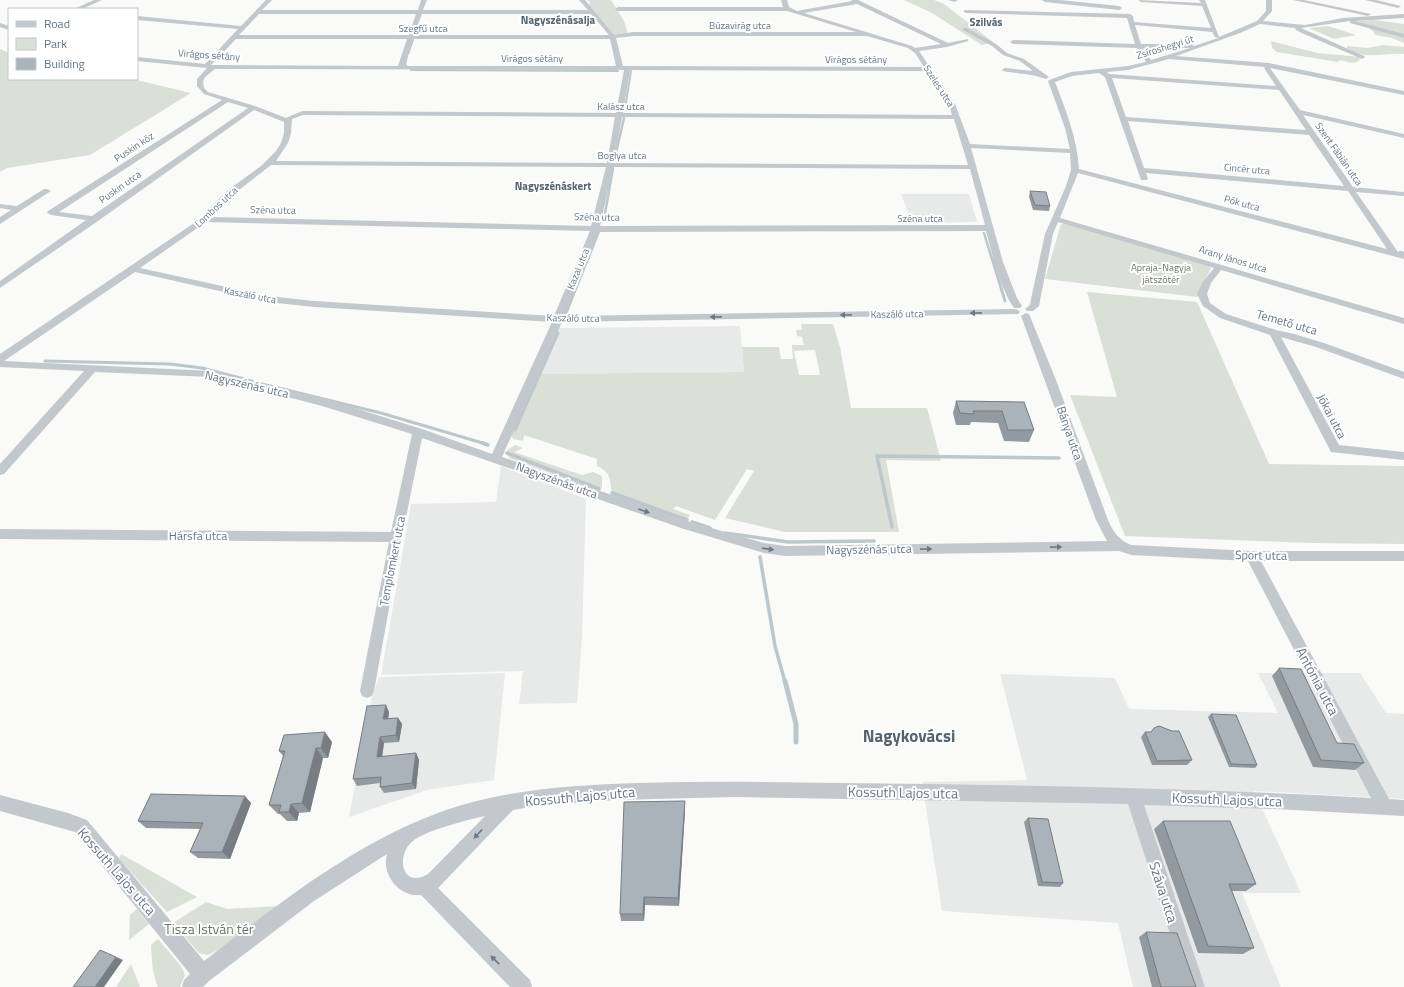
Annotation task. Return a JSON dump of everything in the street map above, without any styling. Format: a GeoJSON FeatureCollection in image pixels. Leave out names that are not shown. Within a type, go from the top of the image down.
{"type":"FeatureCollection","features":[{"type":"Feature","properties":{"kind":"street"},"geometry":{"type":"LineString","coordinates":[[79,8],[99,0]]}},
{"type":"Feature","properties":{"kind":"street"},"geometry":{"type":"LineString","coordinates":[[269,0],[234,37],[210,67],[200,81],[199,85],[201,90],[206,93],[253,107],[288,121]]}},
{"type":"Feature","properties":{"kind":"street"},"geometry":{"type":"LineString","coordinates":[[400,68],[424,0]]}},
{"type":"Feature","properties":{"kind":"street"},"geometry":{"type":"LineString","coordinates":[[582,0],[613,37],[623,69]]}},
{"type":"Feature","properties":{"kind":"street"},"geometry":{"type":"LineString","coordinates":[[784,0],[787,9]]}},
{"type":"Feature","properties":{"kind":"street"},"geometry":{"type":"LineString","coordinates":[[1045,0],[1123,8]]}},
{"type":"Feature","properties":{"kind":"street"},"geometry":{"type":"LineString","coordinates":[[1116,0],[1130,19],[1139,46],[1150,63]]}},
{"type":"Feature","properties":{"kind":"street"},"geometry":{"type":"LineString","coordinates":[[1141,0],[1203,3],[1213,30],[1219,39]]}},
{"type":"Feature","properties":{"kind":"street"},"geometry":{"type":"LineString","coordinates":[[1259,22],[1269,11],[1269,0]]}},
{"type":"Feature","properties":{"kind":"street"},"geometry":{"type":"LineString","coordinates":[[1296,0],[1404,22]]}},
{"type":"Feature","properties":{"kind":"street"},"geometry":{"type":"LineString","coordinates":[[1368,0],[1398,6]]}},
{"type":"Feature","properties":{"kind":"street"},"geometry":{"type":"LineString","coordinates":[[796,13],[856,1],[946,45]]}},
{"type":"Feature","properties":{"kind":"street"},"geometry":{"type":"LineString","coordinates":[[618,8],[787,9],[915,50],[966,40]]}},
{"type":"Feature","properties":{"kind":"street"},"geometry":{"type":"LineString","coordinates":[[966,11],[1130,19],[1213,30]]}},
{"type":"Feature","properties":{"kind":"street"},"geometry":{"type":"LineString","coordinates":[[258,12],[593,12]]}},
{"type":"Feature","properties":{"kind":"street"},"geometry":{"type":"LineString","coordinates":[[1259,22],[1297,26],[1343,20],[1404,16]]}},
{"type":"Feature","properties":{"kind":"street"},"geometry":{"type":"LineString","coordinates":[[138,18],[243,28]]}},
{"type":"Feature","properties":{"kind":"street"},"geometry":{"type":"LineString","coordinates":[[1343,20],[1404,36]]}},
{"type":"Feature","properties":{"kind":"street","name":"Zsíroshegyi út"},"geometry":{"type":"LineString","coordinates":[[1050,81],[1071,74],[1150,63],[1198,47],[1259,22]]}},
{"type":"Feature","properties":{"kind":"street"},"geometry":{"type":"LineString","coordinates":[[1297,26],[1298,29],[1306,33],[1362,57]]}},
{"type":"Feature","properties":{"kind":"street"},"geometry":{"type":"LineString","coordinates":[[965,29],[994,45],[1006,54],[1022,60],[1050,81],[1069,128],[1074,151],[1075,170],[1046,245],[1034,306],[1022,311]]}},
{"type":"Feature","properties":{"kind":"street","name":"Búzavirág utca"},"geometry":{"type":"LineString","coordinates":[[613,37],[633,34],[868,34]]}},
{"type":"Feature","properties":{"kind":"street","name":"Szegfű utca"},"geometry":{"type":"LineString","coordinates":[[234,37],[613,37]]}},
{"type":"Feature","properties":{"kind":"street"},"geometry":{"type":"LineString","coordinates":[[1013,42],[1198,47]]}},
{"type":"Feature","properties":{"kind":"street","name":"Szeles utca"},"geometry":{"type":"LineString","coordinates":[[915,50],[951,102],[968,146],[989,228],[1012,298],[1022,311]]}},
{"type":"Feature","properties":{"kind":"street"},"geometry":{"type":"LineString","coordinates":[[1169,57],[1269,65],[1404,93]]}},
{"type":"Feature","properties":{"kind":"street","name":"Virágos sétány"},"geometry":{"type":"LineString","coordinates":[[138,58],[210,67],[928,69]]}},
{"type":"Feature","properties":{"kind":"street","name":"Szent Fábián utca"},"geometry":{"type":"LineString","coordinates":[[1269,65],[1267,68],[1395,254]]}},
{"type":"Feature","properties":{"kind":"street","name":"Kazal utca"},"geometry":{"type":"LineString","coordinates":[[496,458],[558,319],[595,229],[610,165],[618,116],[623,69]]}},
{"type":"Feature","properties":{"kind":"street"},"geometry":{"type":"LineString","coordinates":[[1005,70],[1025,71],[1050,81]]}},
{"type":"Feature","properties":{"kind":"street"},"geometry":{"type":"LineString","coordinates":[[1101,71],[1108,76],[1281,88]]}},
{"type":"Feature","properties":{"kind":"street"},"geometry":{"type":"LineString","coordinates":[[1108,76],[1143,170],[1146,189]]}},
{"type":"Feature","properties":{"kind":"street","name":"Puskin köz"},"geometry":{"type":"LineString","coordinates":[[95,219],[51,213],[228,99]]}},
{"type":"Feature","properties":{"kind":"street","name":"Puskin utca"},"geometry":{"type":"LineString","coordinates":[[0,285],[253,107]]}},
{"type":"Feature","properties":{"kind":"street"},"geometry":{"type":"LineString","coordinates":[[1298,112],[1404,136]]}},
{"type":"Feature","properties":{"kind":"street","name":"Kalász utca"},"geometry":{"type":"LineString","coordinates":[[288,121],[290,118],[302,113],[956,117]]}},
{"type":"Feature","properties":{"kind":"street"},"geometry":{"type":"LineString","coordinates":[[1124,119],[1312,133]]}},
{"type":"Feature","properties":{"kind":"street","name":"Lombos utca"},"geometry":{"type":"LineString","coordinates":[[0,360],[135,269],[204,219],[222,199],[271,163],[284,147],[290,132],[288,121]]}},
{"type":"Feature","properties":{"kind":"street"},"geometry":{"type":"LineString","coordinates":[[968,146],[1074,151]]}},
{"type":"Feature","properties":{"kind":"street","name":"Boglya utca"},"geometry":{"type":"LineString","coordinates":[[271,163],[973,167]]}},
{"type":"Feature","properties":{"kind":"street","name":"Pók utca"},"geometry":{"type":"LineString","coordinates":[[1075,170],[1404,256]]}},
{"type":"Feature","properties":{"kind":"street","name":"Cincér utca"},"geometry":{"type":"LineString","coordinates":[[1143,170],[1404,194]]}},
{"type":"Feature","properties":{"kind":"street"},"geometry":{"type":"LineString","coordinates":[[0,221],[47,191]]}},
{"type":"Feature","properties":{"kind":"street"},"geometry":{"type":"LineString","coordinates":[[0,206],[19,209]]}},
{"type":"Feature","properties":{"kind":"street","name":"Széna utca"},"geometry":{"type":"LineString","coordinates":[[204,219],[595,229],[989,228]]}},
{"type":"Feature","properties":{"kind":"street","name":"Arany János utca"},"geometry":{"type":"LineString","coordinates":[[1056,219],[1404,321]]}},
{"type":"Feature","properties":{"kind":"street","name":"Temető utca"},"geometry":{"type":"LineString","coordinates":[[1220,266],[1207,283],[1202,294],[1206,304],[1223,316],[1274,334],[1291,336],[1320,345],[1385,368],[1402,378]]}},
{"type":"Feature","properties":{"kind":"street","name":"Kaszáló utca"},"geometry":{"type":"LineString","coordinates":[[135,269],[268,299],[314,304],[558,319],[1022,311]]}},
{"type":"Feature","properties":{"kind":"street","name":"Bánya utca"},"geometry":{"type":"LineString","coordinates":[[1022,311],[1051,380],[1102,520],[1110,536],[1118,546]]}},
{"type":"Feature","properties":{"kind":"street","name":"Jókai utca"},"geometry":{"type":"LineString","coordinates":[[1274,334],[1335,449],[1404,456]]}},
{"type":"Feature","properties":{"kind":"street","name":"Nagyszénás utca"},"geometry":{"type":"LineString","coordinates":[[0,364],[211,374],[325,403],[418,432],[688,526],[764,548],[786,551],[1118,546]]}},
{"type":"Feature","properties":{"kind":"street"},"geometry":{"type":"LineString","coordinates":[[0,471],[92,369]]}},
{"type":"Feature","properties":{"kind":"street","name":"Templomkert utca"},"geometry":{"type":"LineString","coordinates":[[367,691],[396,536],[418,432]]}},
{"type":"Feature","properties":{"kind":"street","name":"Hársfa utca"},"geometry":{"type":"LineString","coordinates":[[0,534],[396,536]]}},
{"type":"Feature","properties":{"kind":"street","name":"Sport utca"},"geometry":{"type":"LineString","coordinates":[[1118,546],[1131,550],[1252,556],[1404,556]]}},
{"type":"Feature","properties":{"kind":"street","name":"Antónia utca"},"geometry":{"type":"LineString","coordinates":[[1252,556],[1384,806]]}},
{"type":"Feature","properties":{"kind":"street","name":"Kossuth Lajos utca"},"geometry":{"type":"LineString","coordinates":[[408,835],[421,828],[446,819],[509,802],[591,792],[716,788],[1211,798],[1404,808]]}},
{"type":"Feature","properties":{"kind":"street","name":"Száva utca"},"geometry":{"type":"LineString","coordinates":[[1133,796],[1196,987]]}},
{"type":"Feature","properties":{"kind":"street"},"geometry":{"type":"LineString","coordinates":[[408,835],[397,850],[393,866],[398,878],[406,884],[417,887],[424,886],[434,880],[509,802]]}},
{"type":"Feature","properties":{"kind":"street","name":"Kossuth Lajos utca"},"geometry":{"type":"LineString","coordinates":[[0,803],[68,821],[81,826],[162,924],[197,980]]}},
{"type":"Feature","properties":{"kind":"street"},"geometry":{"type":"LineString","coordinates":[[197,980],[288,909],[343,871],[369,855],[408,835]]}},
{"type":"Feature","properties":{"kind":"street"},"geometry":{"type":"LineString","coordinates":[[424,886],[523,987]]}},
{"type":"Feature","properties":{"kind":"shaded area"},"geometry":{"type":"Polygon","coordinates":[[[901,194],[969,194],[977,222],[912,223],[901,194]]]}},
{"type":"Feature","properties":{"kind":"shaded area"},"geometry":{"type":"Polygon","coordinates":[[[740,326],[744,372],[539,374],[559,328],[740,326]]]}},
{"type":"Feature","properties":{"kind":"shaded area"},"geometry":{"type":"Polygon","coordinates":[[[501,466],[586,499],[582,638],[577,703],[519,704],[523,671],[381,675],[411,504],[496,502],[501,466]]]}},
{"type":"Feature","properties":{"kind":"shaded area"},"geometry":{"type":"Polygon","coordinates":[[[505,673],[494,780],[427,790],[349,817],[371,701],[379,677],[505,673]]]}},
{"type":"Feature","properties":{"kind":"shaded area"},"geometry":{"type":"Polygon","coordinates":[[[1258,673],[1360,673],[1386,713],[1404,714],[1404,799],[1254,791],[1301,893],[1242,893],[1281,987],[1133,987],[1118,923],[942,911],[922,782],[1027,780],[1000,674],[1115,678],[1129,709],[1278,713],[1258,673]]]}},
{"type":"Feature","properties":{"kind":"green space"},"geometry":{"type":"Polygon","coordinates":[[[587,0],[611,0],[624,21],[628,34],[614,36],[588,4],[591,3],[587,0]]]}},
{"type":"Feature","properties":{"kind":"green space"},"geometry":{"type":"Polygon","coordinates":[[[904,0],[934,0],[944,4],[993,42],[982,45],[932,13],[904,0]]]}},
{"type":"Feature","properties":{"kind":"green space"},"geometry":{"type":"Polygon","coordinates":[[[1375,20],[1404,24],[1404,35],[1355,21],[1375,20]]]}},
{"type":"Feature","properties":{"kind":"green space"},"geometry":{"type":"Polygon","coordinates":[[[1328,26],[1356,35],[1334,39],[1309,28],[1328,26]]]}},
{"type":"Feature","properties":{"kind":"green space"},"geometry":{"type":"Polygon","coordinates":[[[1367,27],[1404,37],[1404,43],[1392,38],[1375,35],[1373,31],[1367,27]]]}},
{"type":"Feature","properties":{"kind":"green space"},"geometry":{"type":"Polygon","coordinates":[[[1271,41],[1317,53],[1358,57],[1360,60],[1353,63],[1340,60],[1338,62],[1277,52],[1272,48],[1271,41]]]}},
{"type":"Feature","properties":{"kind":"green space"},"geometry":{"type":"Polygon","coordinates":[[[1383,45],[1404,47],[1404,54],[1367,55],[1353,52],[1347,48],[1347,46],[1368,48],[1383,45]]]}},
{"type":"Feature","properties":{"kind":"green space"},"geometry":{"type":"Polygon","coordinates":[[[0,49],[8,53],[8,80],[136,80],[191,93],[90,155],[7,168],[0,172],[0,49]]]}},
{"type":"Feature","properties":{"kind":"green space","name":"Apraja-Nagyja játszótér"},"geometry":{"type":"Polygon","coordinates":[[[1061,224],[1066,224],[1207,265],[1211,268],[1197,297],[1045,279],[1061,224]]]}},
{"type":"Feature","properties":{"kind":"green space"},"geometry":{"type":"Polygon","coordinates":[[[1087,292],[1197,302],[1269,464],[1404,466],[1404,544],[1313,543],[1125,536],[1070,395],[1117,397],[1087,292]]]}},
{"type":"Feature","properties":{"kind":"green space"},"geometry":{"type":"Polygon","coordinates":[[[801,324],[833,324],[840,347],[851,408],[927,408],[941,461],[886,460],[899,532],[785,532],[725,518],[754,471],[747,469],[715,520],[676,506],[673,509],[690,515],[685,522],[612,496],[608,475],[597,466],[597,459],[524,435],[523,441],[514,439],[511,436],[539,374],[744,372],[742,347],[779,347],[781,359],[793,359],[792,345],[804,345],[802,337],[797,336],[796,330],[802,330],[801,324]],[[815,350],[794,351],[799,375],[820,375],[815,350]]]}},
{"type":"Feature","properties":{"kind":"green space"},"geometry":{"type":"Polygon","coordinates":[[[515,445],[523,448],[514,452],[582,475],[593,472],[602,476],[602,487],[597,490],[509,458],[507,450],[515,445]]]}},
{"type":"Feature","properties":{"kind":"green space"},"geometry":{"type":"Polygon","coordinates":[[[121,854],[197,897],[167,912],[119,859],[121,854]]]}},
{"type":"Feature","properties":{"kind":"green space","name":"Tisza István tér"},"geometry":{"type":"Polygon","coordinates":[[[206,902],[227,909],[279,906],[224,947],[208,955],[199,953],[173,923],[206,902]]]}},
{"type":"Feature","properties":{"kind":"green space"},"geometry":{"type":"Polygon","coordinates":[[[137,909],[149,924],[129,940],[130,915],[137,909]]]}},
{"type":"Feature","properties":{"kind":"green space","name":"Tisza István tér"},"geometry":{"type":"Polygon","coordinates":[[[158,939],[181,966],[185,975],[180,987],[158,987],[153,972],[151,945],[158,939]]]}},
{"type":"Feature","properties":{"kind":"green space"},"geometry":{"type":"Polygon","coordinates":[[[131,964],[140,987],[116,987],[131,964]]]}},
{"type":"Feature","properties":{"kind":"building"},"geometry":{"type":"Polygon","coordinates":[[[1030,191],[1046,192],[1050,206],[1035,205],[1030,191]]]}},
{"type":"Feature","properties":{"kind":"building"},"geometry":{"type":"Polygon","coordinates":[[[956,401],[1024,402],[1034,430],[1008,430],[1002,411],[973,411],[974,414],[960,413],[956,401]]]}},
{"type":"Feature","properties":{"kind":"building"},"geometry":{"type":"Polygon","coordinates":[[[1279,668],[1301,669],[1337,743],[1354,744],[1364,763],[1321,760],[1279,668]]]}},
{"type":"Feature","properties":{"kind":"building"},"geometry":{"type":"Polygon","coordinates":[[[386,705],[383,719],[398,718],[396,735],[380,737],[377,757],[416,753],[412,783],[380,787],[381,777],[353,779],[367,706],[386,705]]]}},
{"type":"Feature","properties":{"kind":"building"},"geometry":{"type":"Polygon","coordinates":[[[1211,714],[1236,715],[1257,765],[1231,764],[1211,714]]]}},
{"type":"Feature","properties":{"kind":"building"},"geometry":{"type":"Polygon","coordinates":[[[1159,726],[1172,731],[1179,731],[1192,760],[1157,761],[1145,732],[1151,732],[1154,728],[1159,726]]]}},
{"type":"Feature","properties":{"kind":"building"},"geometry":{"type":"Polygon","coordinates":[[[325,732],[321,748],[316,748],[302,803],[291,804],[289,812],[279,812],[281,805],[269,805],[285,751],[279,751],[284,735],[325,732]]]}},
{"type":"Feature","properties":{"kind":"building"},"geometry":{"type":"Polygon","coordinates":[[[151,794],[245,796],[222,852],[190,852],[203,823],[138,821],[151,794]]]}},
{"type":"Feature","properties":{"kind":"building"},"geometry":{"type":"Polygon","coordinates":[[[685,801],[678,898],[644,897],[643,914],[620,914],[624,802],[685,801]]]}},
{"type":"Feature","properties":{"kind":"building"},"geometry":{"type":"Polygon","coordinates":[[[1028,818],[1048,819],[1063,883],[1042,882],[1028,818]]]}},
{"type":"Feature","properties":{"kind":"building"},"geometry":{"type":"Polygon","coordinates":[[[1163,821],[1230,821],[1256,884],[1229,884],[1254,948],[1208,946],[1163,821]]]}},
{"type":"Feature","properties":{"kind":"building"},"geometry":{"type":"Polygon","coordinates":[[[1146,932],[1177,933],[1196,987],[1161,987],[1146,932]]]}},
{"type":"Feature","properties":{"kind":"building"},"geometry":{"type":"Polygon","coordinates":[[[100,950],[116,957],[95,987],[73,987],[100,950]]]}},
{"type":"Feature","properties":{"kind":"waterway"},"geometry":{"type":"LineString","coordinates":[[408,54],[413,40]]}},
{"type":"Feature","properties":{"kind":"waterway"},"geometry":{"type":"LineString","coordinates":[[407,56],[405,65],[407,67]]}},
{"type":"Feature","properties":{"kind":"waterway"},"geometry":{"type":"LineString","coordinates":[[411,70],[618,71]]}},
{"type":"Feature","properties":{"kind":"waterway"},"geometry":{"type":"LineString","coordinates":[[625,109],[631,71]]}},
{"type":"Feature","properties":{"kind":"waterway"},"geometry":{"type":"LineString","coordinates":[[615,157],[624,118]]}},
{"type":"Feature","properties":{"kind":"waterway"},"geometry":{"type":"LineString","coordinates":[[604,219],[613,168]]}},
{"type":"Feature","properties":{"kind":"waterway"},"geometry":{"type":"LineString","coordinates":[[588,259],[599,231]]}},
{"type":"Feature","properties":{"kind":"waterway"},"geometry":{"type":"LineString","coordinates":[[984,233],[992,259]]}},
{"type":"Feature","properties":{"kind":"waterway"},"geometry":{"type":"LineString","coordinates":[[1400,252],[1404,253]]}},
{"type":"Feature","properties":{"kind":"waterway"},"geometry":{"type":"LineString","coordinates":[[566,313],[588,258]]}},
{"type":"Feature","properties":{"kind":"waterway"},"geometry":{"type":"LineString","coordinates":[[992,258],[1005,301]]}},
{"type":"Feature","properties":{"kind":"waterway"},"geometry":{"type":"LineString","coordinates":[[515,430],[558,333]]}},
{"type":"Feature","properties":{"kind":"waterway"},"geometry":{"type":"LineString","coordinates":[[45,361],[170,364],[202,368],[252,381]]}},
{"type":"Feature","properties":{"kind":"waterway"},"geometry":{"type":"LineString","coordinates":[[262,384],[381,413],[486,444]]}},
{"type":"Feature","properties":{"kind":"waterway"},"geometry":{"type":"LineString","coordinates":[[482,443],[488,445]]}},
{"type":"Feature","properties":{"kind":"waterway"},"geometry":{"type":"LineString","coordinates":[[507,453],[599,489]]}},
{"type":"Feature","properties":{"kind":"waterway"},"geometry":{"type":"LineString","coordinates":[[892,527],[877,456],[1059,458]]}},
{"type":"Feature","properties":{"kind":"waterway"},"geometry":{"type":"LineString","coordinates":[[612,493],[687,520]]}},
{"type":"Feature","properties":{"kind":"waterway"},"geometry":{"type":"LineString","coordinates":[[692,522],[710,528]]}},
{"type":"Feature","properties":{"kind":"waterway"},"geometry":{"type":"LineString","coordinates":[[725,533],[788,542],[874,541]]}},
{"type":"Feature","properties":{"kind":"waterway"},"geometry":{"type":"LineString","coordinates":[[760,557],[775,646],[785,682]]}},
{"type":"Feature","properties":{"kind":"waterway"},"geometry":{"type":"LineString","coordinates":[[785,681],[796,724],[796,742]]}},
{"type":"Feature","properties":{"kind":"district","name":"Nagyszénásalja"},"geometry":{"type":"Point","coordinates":[558,20]}},
{"type":"Feature","properties":{"kind":"district","name":"Szilvás"},"geometry":{"type":"Point","coordinates":[986,22]}},
{"type":"Feature","properties":{"kind":"district","name":"Nagyszénáskert"},"geometry":{"type":"Point","coordinates":[553,186]}},
{"type":"Feature","properties":{"kind":"district","name":"Nagykovácsi"},"geometry":{"type":"Point","coordinates":[909,736]}}]}
